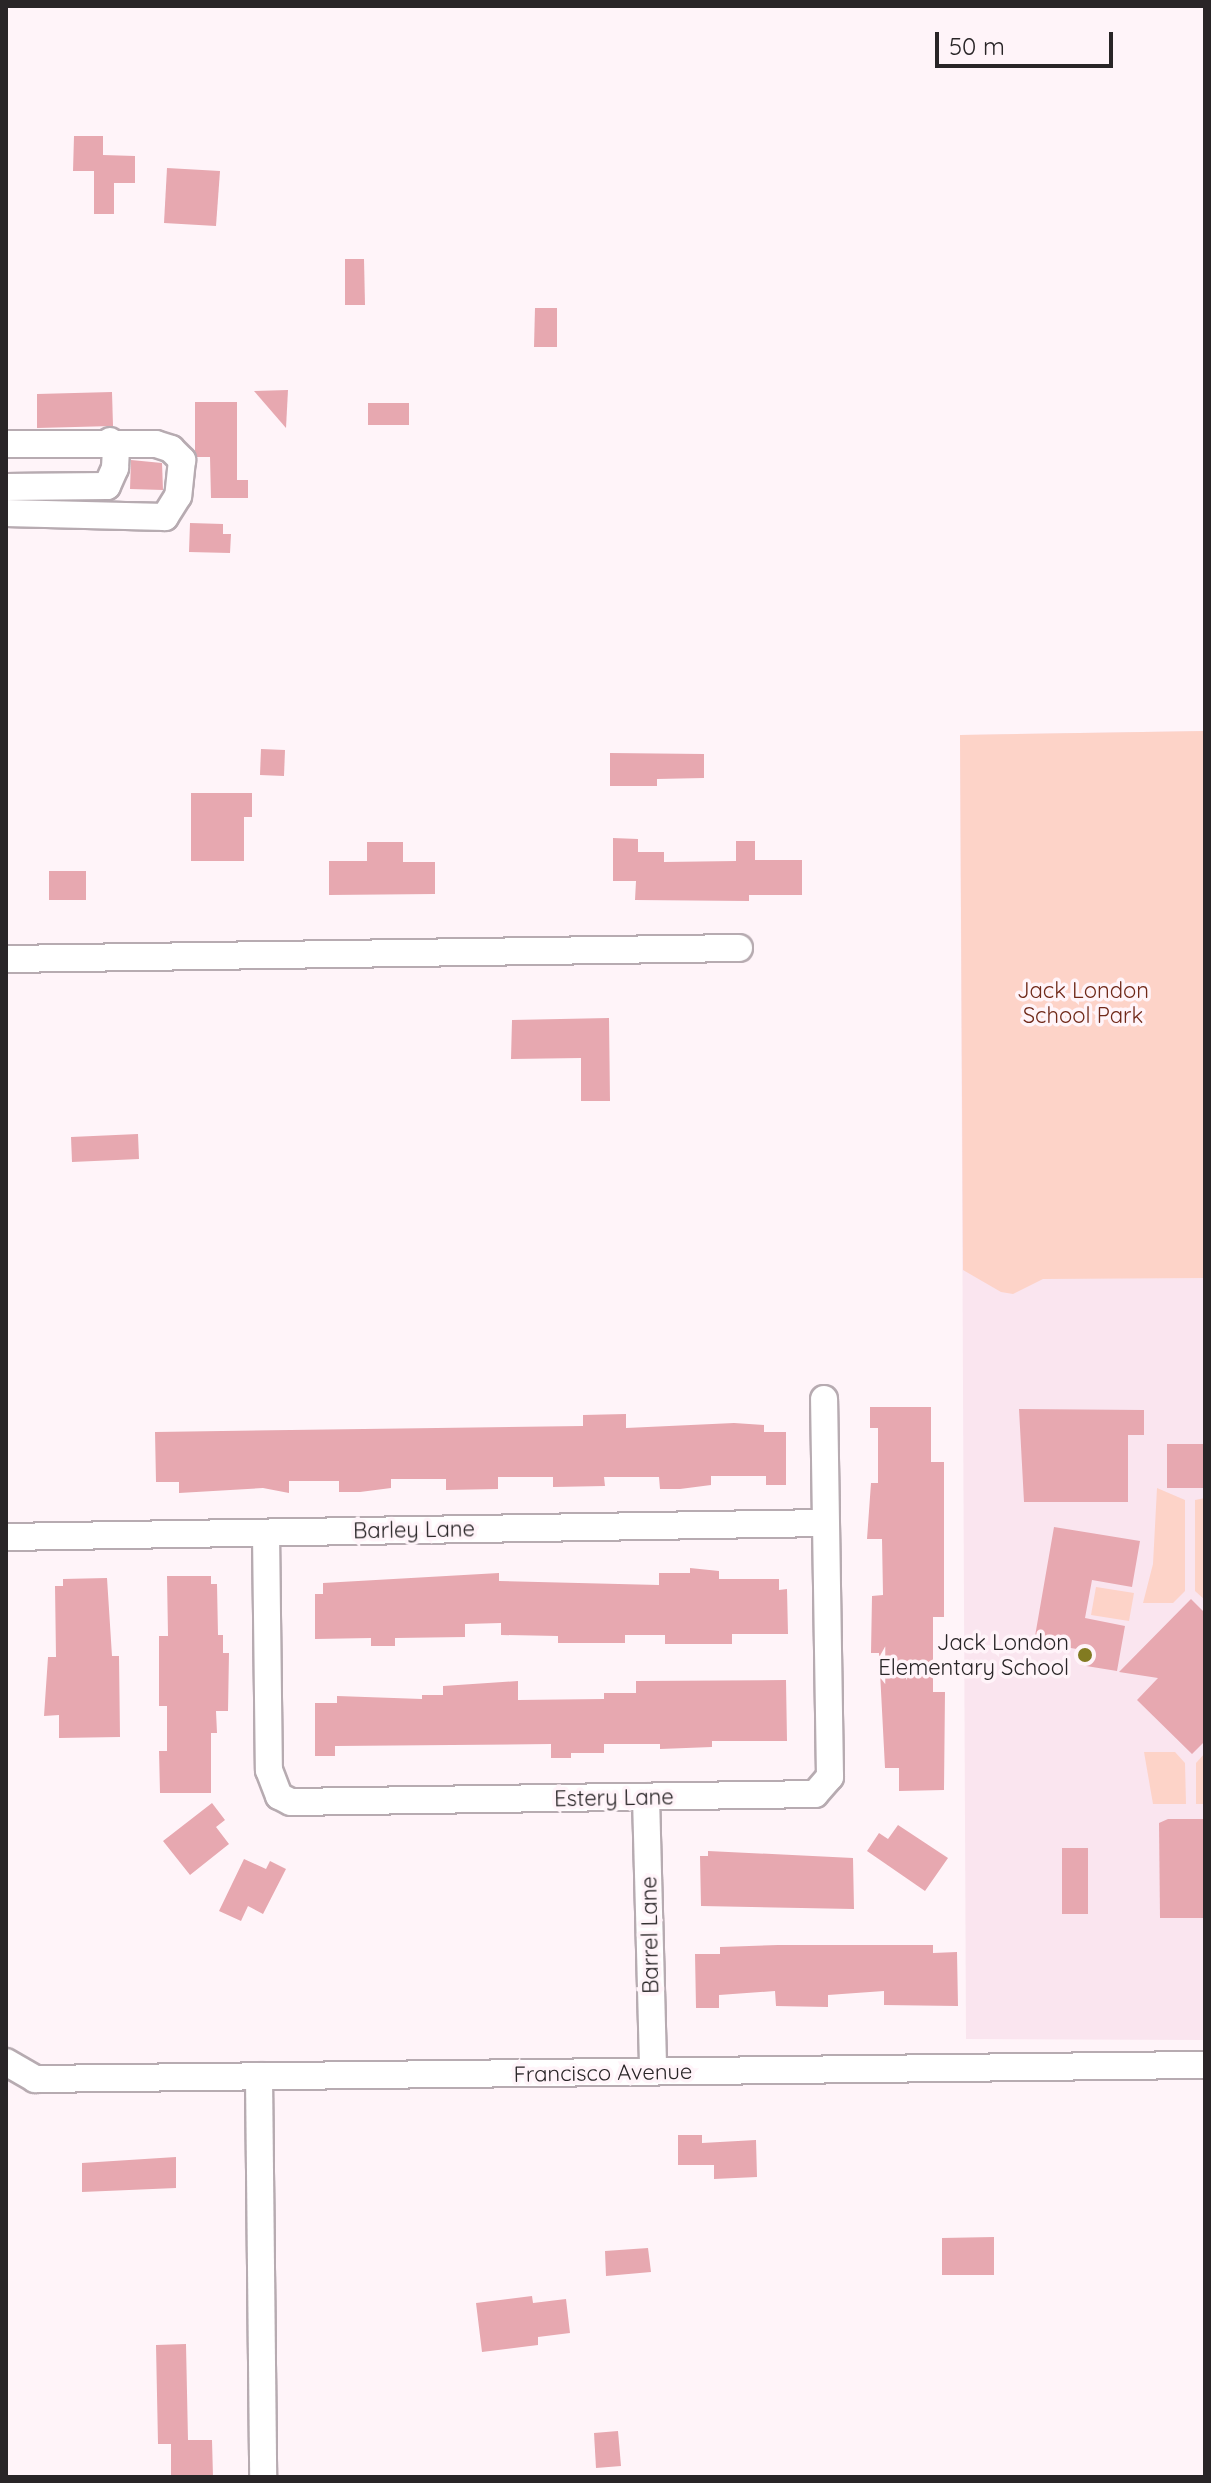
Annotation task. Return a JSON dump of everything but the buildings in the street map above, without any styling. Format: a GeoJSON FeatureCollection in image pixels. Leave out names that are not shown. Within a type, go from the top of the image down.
{"type":"FeatureCollection","features":[{"type":"Feature","properties":{"kind":"street"},"geometry":{"type":"LineString","coordinates":[[6,513],[135,519],[171,512],[178,496],[179,455],[156,444],[110,441],[15,444],[17,488],[107,486],[115,468],[116,449],[110,441]]}},
{"type":"Feature","properties":{"kind":"street"},"geometry":{"type":"LineString","coordinates":[[6,959],[739,948]]}},
{"type":"Feature","properties":{"kind":"street","name":"Estery Lane"},"geometry":{"type":"LineString","coordinates":[[266,1533],[269,1770],[279,1796],[291,1802],[815,1794],[830,1777],[822,1523],[824,1399]]}},
{"type":"Feature","properties":{"kind":"street","name":"Barley Lane"},"geometry":{"type":"LineString","coordinates":[[6,1537],[822,1523]]}},
{"type":"Feature","properties":{"kind":"street","name":"Barrel Lane"},"geometry":{"type":"LineString","coordinates":[[646,1797],[653,2072]]}},
{"type":"Feature","properties":{"kind":"street","name":"Francisco Avenue"},"geometry":{"type":"LineString","coordinates":[[6,2062],[11,2070],[35,2079],[1205,2065]]}},
{"type":"Feature","properties":{"kind":"street"},"geometry":{"type":"LineString","coordinates":[[259,2076],[263,2477]]}},
{"type":"Feature","properties":{"kind":"shaded area","name":"Jack London Elementary School"},"geometry":{"type":"Polygon","coordinates":[[[1205,731],[1205,2040],[966,2039],[960,735],[1205,731]]]}},
{"type":"Feature","properties":{"kind":"green space","name":"Jack London School Park"},"geometry":{"type":"Polygon","coordinates":[[[1205,731],[1205,1278],[1043,1279],[1013,1294],[1001,1292],[963,1270],[960,735],[1205,731]]]}},
{"type":"Feature","properties":{"kind":"green space"},"geometry":{"type":"Polygon","coordinates":[[[1157,1488],[1185,1500],[1185,1591],[1173,1603],[1143,1603],[1153,1564],[1157,1488]]]}},
{"type":"Feature","properties":{"kind":"green space"},"geometry":{"type":"Polygon","coordinates":[[[1205,1498],[1205,1600],[1195,1591],[1195,1500],[1205,1498]]]}},
{"type":"Feature","properties":{"kind":"green space"},"geometry":{"type":"Polygon","coordinates":[[[1096,1587],[1134,1593],[1129,1621],[1091,1615],[1096,1587]]]}},
{"type":"Feature","properties":{"kind":"green space"},"geometry":{"type":"Polygon","coordinates":[[[1144,1752],[1175,1752],[1185,1763],[1186,1804],[1153,1804],[1144,1752]]]}},
{"type":"Feature","properties":{"kind":"green space"},"geometry":{"type":"Polygon","coordinates":[[[1205,1753],[1205,1804],[1196,1804],[1196,1763],[1205,1753]]]}},
{"type":"Feature","properties":{"kind":"place","name":"Jack London Elementary School"},"geometry":{"type":"Point","coordinates":[1085,1655]}}]}
